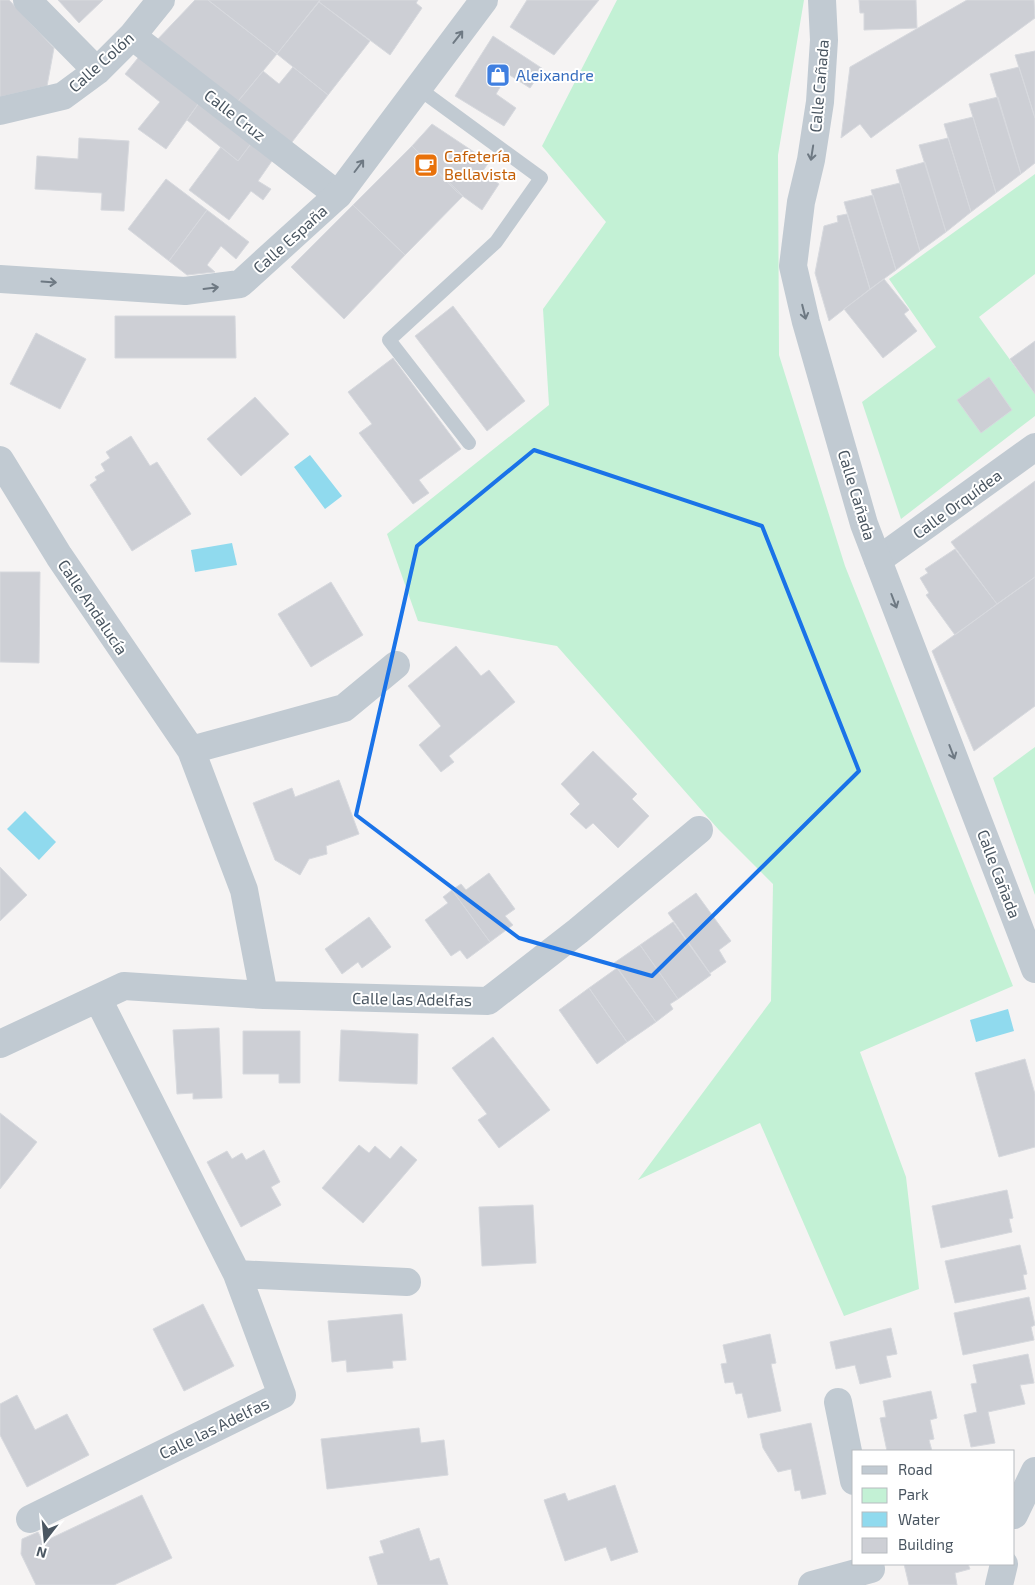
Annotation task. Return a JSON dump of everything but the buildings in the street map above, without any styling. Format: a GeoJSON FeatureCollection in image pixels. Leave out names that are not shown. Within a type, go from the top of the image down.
{"type":"FeatureCollection","features":[{"type":"Feature","properties":{"kind":"street"},"geometry":{"type":"LineString","coordinates":[[27,0],[97,71]]}},
{"type":"Feature","properties":{"kind":"street","name":"Calle Colón"},"geometry":{"type":"LineString","coordinates":[[0,111],[63,96],[97,71],[132,36],[161,0]]}},
{"type":"Feature","properties":{"kind":"street","name":"Calle España"},"geometry":{"type":"LineString","coordinates":[[0,279],[185,291],[240,284],[338,194],[484,0]]}},
{"type":"Feature","properties":{"kind":"street","name":"Calle Cañada"},"geometry":{"type":"LineString","coordinates":[[822,0],[824,40],[820,102],[811,160],[801,202],[792,266],[806,322],[864,524],[1035,969]]}},
{"type":"Feature","properties":{"kind":"street","name":"Calle Cruz"},"geometry":{"type":"LineString","coordinates":[[132,36],[338,194]]}},
{"type":"Feature","properties":{"kind":"street","name":"Calle Orquídea"},"geometry":{"type":"LineString","coordinates":[[878,560],[1035,447]]}},
{"type":"Feature","properties":{"kind":"street","name":"Calle Andalucía"},"geometry":{"type":"LineString","coordinates":[[0,460],[59,556],[191,750],[244,890],[264,995]]}},
{"type":"Feature","properties":{"kind":"street"},"geometry":{"type":"LineString","coordinates":[[191,750],[344,708],[396,664]]}},
{"type":"Feature","properties":{"kind":"street","name":"Calle las Adelfas"},"geometry":{"type":"LineString","coordinates":[[0,1044],[124,986],[264,995],[488,1001],[578,931],[699,830]]}},
{"type":"Feature","properties":{"kind":"street","name":"Calle las Adelfas"},"geometry":{"type":"LineString","coordinates":[[30,1519],[282,1394],[237,1274],[98,999]]}},
{"type":"Feature","properties":{"kind":"street"},"geometry":{"type":"LineString","coordinates":[[237,1274],[407,1282]]}},
{"type":"Feature","properties":{"kind":"street"},"geometry":{"type":"LineString","coordinates":[[838,1402],[852,1471]]}},
{"type":"Feature","properties":{"kind":"street"},"geometry":{"type":"LineString","coordinates":[[1015,1513],[1035,1470]]}},
{"type":"Feature","properties":{"kind":"street"},"geometry":{"type":"LineString","coordinates":[[999,1585],[1004,1565]]}},
{"type":"Feature","properties":{"kind":"street"},"geometry":{"type":"LineString","coordinates":[[812,1585],[874,1573]]}},
{"type":"Feature","properties":{"kind":"lane"},"geometry":{"type":"LineString","coordinates":[[418,88],[541,178],[496,242],[389,340],[469,443]]}},
{"type":"Feature","properties":{"kind":"highlighted area"},"geometry":{"type":"Polygon","coordinates":[[[534,450],[762,526],[859,771],[652,976],[519,938],[356,815],[417,546],[534,450]]]}},
{"type":"Feature","properties":{"kind":"green space"},"geometry":{"type":"Polygon","coordinates":[[[617,0],[804,0],[778,155],[779,355],[845,566],[1013,986],[860,1052],[906,1177],[919,1289],[844,1316],[760,1123],[638,1180],[771,1001],[773,884],[719,830],[557,646],[418,621],[387,534],[549,405],[543,309],[606,222],[542,146],[617,0]]]}},
{"type":"Feature","properties":{"kind":"green space"},"geometry":{"type":"Polygon","coordinates":[[[1035,174],[1035,274],[979,317],[1035,394],[1035,416],[901,519],[862,402],[936,347],[889,279],[1035,174]]]}},
{"type":"Feature","properties":{"kind":"green space"},"geometry":{"type":"Polygon","coordinates":[[[1035,747],[1035,895],[993,778],[1035,747]]]}},
{"type":"Feature","properties":{"kind":"water"},"geometry":{"type":"Polygon","coordinates":[[[310,455],[342,496],[325,509],[294,467],[310,455]]]}},
{"type":"Feature","properties":{"kind":"water"},"geometry":{"type":"Polygon","coordinates":[[[232,543],[237,565],[195,572],[191,550],[232,543]]]}},
{"type":"Feature","properties":{"kind":"water"},"geometry":{"type":"Polygon","coordinates":[[[25,811],[56,842],[39,860],[7,829],[25,811]]]}},
{"type":"Feature","properties":{"kind":"water"},"geometry":{"type":"Polygon","coordinates":[[[1008,1009],[1014,1031],[976,1042],[970,1020],[1008,1009]]]}},
{"type":"Feature","properties":{"kind":"place","name":"Aleixandre"},"geometry":{"type":"Point","coordinates":[498,75]}},
{"type":"Feature","properties":{"kind":"place","name":"Cafetería Bellavista"},"geometry":{"type":"Point","coordinates":[426,165]}}]}
